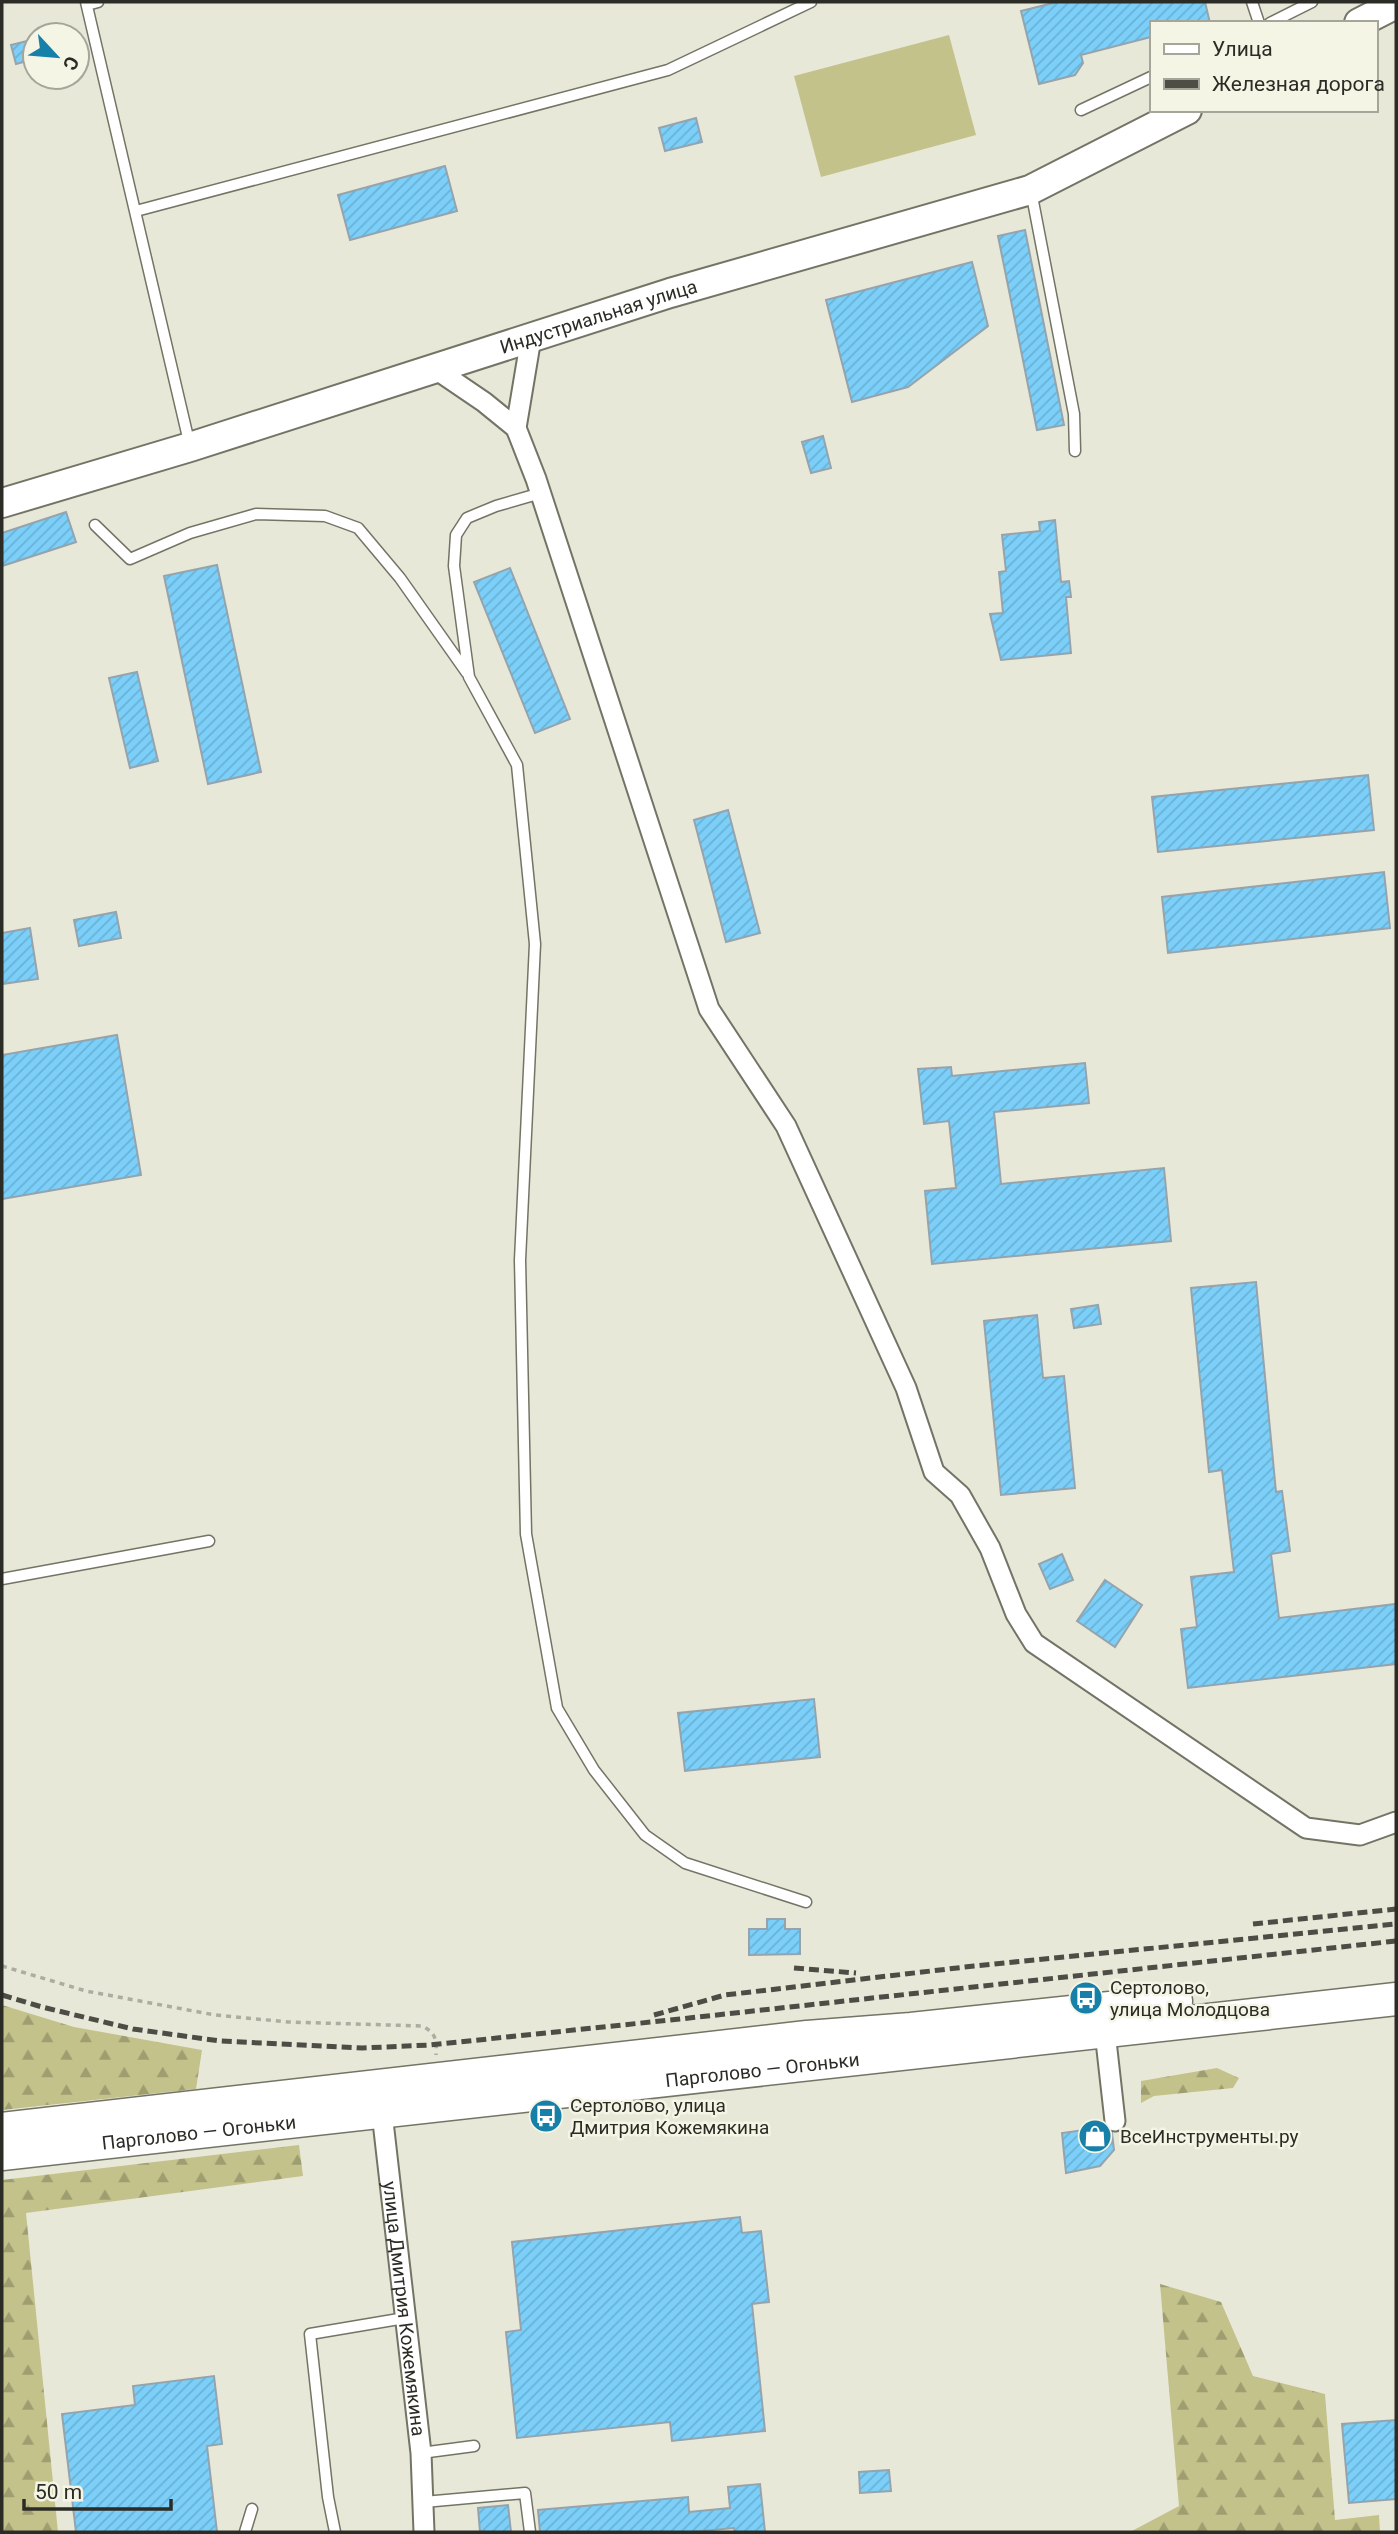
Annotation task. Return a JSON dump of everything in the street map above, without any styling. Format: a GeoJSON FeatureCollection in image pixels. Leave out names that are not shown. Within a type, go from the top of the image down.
{"type":"FeatureCollection","features":[{"type":"Feature","properties":{"kind":"main road","name":"Парголово — Огоньки"},"geometry":{"type":"LineString","coordinates":[[2,2154],[807,2037],[911,2029],[1396,1977]]}},
{"type":"Feature","properties":{"kind":"main road","name":"Парголово — Огоньки"},"geometry":{"type":"LineString","coordinates":[[2,2129],[380,2098],[1105,2032],[1396,1999]]}},
{"type":"Feature","properties":{"kind":"street"},"geometry":{"type":"LineString","coordinates":[[1363,21],[1396,4]]}},
{"type":"Feature","properties":{"kind":"street","name":"Индустриальная улица"},"geometry":{"type":"LineString","coordinates":[[2,503],[190,447],[670,293],[1030,190],[1183,112]]}},
{"type":"Feature","properties":{"kind":"street"},"geometry":{"type":"LineString","coordinates":[[516,428],[531,338]]}},
{"type":"Feature","properties":{"kind":"street"},"geometry":{"type":"LineString","coordinates":[[434,368],[516,428],[541,493],[709,1009],[786,1126],[906,1388],[934,1472],[960,1495],[990,1548],[1016,1614],[1034,1643],[1306,1828],[1360,1835],[1396,1822]]}},
{"type":"Feature","properties":{"kind":"street"},"geometry":{"type":"LineString","coordinates":[[1105,2032],[1115,2121]]}},
{"type":"Feature","properties":{"kind":"street","name":"улица Дмитрия Кожемякина"},"geometry":{"type":"LineString","coordinates":[[380,2098],[421,2454],[424,2532]]}},
{"type":"Feature","properties":{"kind":"lane"},"geometry":{"type":"LineString","coordinates":[[99,2],[87,3],[190,447]]}},
{"type":"Feature","properties":{"kind":"lane"},"geometry":{"type":"LineString","coordinates":[[135,211],[668,70],[811,2]]}},
{"type":"Feature","properties":{"kind":"lane"},"geometry":{"type":"LineString","coordinates":[[1252,2],[1258,21]]}},
{"type":"Feature","properties":{"kind":"lane"},"geometry":{"type":"LineString","coordinates":[[1274,21],[1312,2]]}},
{"type":"Feature","properties":{"kind":"lane"},"geometry":{"type":"LineString","coordinates":[[1081,110],[1150,77]]}},
{"type":"Feature","properties":{"kind":"lane"},"geometry":{"type":"LineString","coordinates":[[1030,190],[1073,414],[1074,452]]}},
{"type":"Feature","properties":{"kind":"lane"},"geometry":{"type":"LineString","coordinates":[[470,677],[454,566],[456,535],[467,518],[541,493]]}},
{"type":"Feature","properties":{"kind":"lane"},"geometry":{"type":"LineString","coordinates":[[95,525],[130,558],[190,533],[256,514],[325,516],[358,528],[400,578],[470,677],[517,765],[535,944],[520,1260],[526,1534],[557,1708],[594,1770],[645,1835],[685,1863],[806,1902]]}},
{"type":"Feature","properties":{"kind":"lane"},"geometry":{"type":"LineString","coordinates":[[2,1579],[209,1541]]}},
{"type":"Feature","properties":{"kind":"lane"},"geometry":{"type":"LineString","coordinates":[[335,2532],[328,2497],[310,2334],[405,2318]]}},
{"type":"Feature","properties":{"kind":"lane"},"geometry":{"type":"LineString","coordinates":[[421,2454],[474,2446]]}},
{"type":"Feature","properties":{"kind":"lane"},"geometry":{"type":"LineString","coordinates":[[424,2502],[525,2493],[530,2532]]}},
{"type":"Feature","properties":{"kind":"lane"},"geometry":{"type":"LineString","coordinates":[[245,2532],[253,2509]]}},
{"type":"Feature","properties":{"kind":"path"},"geometry":{"type":"LineString","coordinates":[[2,1966],[86,1991],[215,2015],[288,2022],[422,2026],[436,2038],[436,2065]]}},
{"type":"Feature","properties":{"kind":"green space"},"geometry":{"type":"Polygon","coordinates":[[[949,35],[976,135],[821,177],[794,76],[949,35]]]}},
{"type":"Feature","properties":{"kind":"green space"},"geometry":{"type":"Polygon","coordinates":[[[2,2005],[74,2027],[202,2050],[196,2089],[2,2110],[2,2005]]]}},
{"type":"Feature","properties":{"kind":"green space"},"geometry":{"type":"Polygon","coordinates":[[[1217,2068],[1239,2078],[1233,2088],[1154,2096],[1141,2103],[1141,2081],[1217,2068]]]}},
{"type":"Feature","properties":{"kind":"green space"},"geometry":{"type":"Polygon","coordinates":[[[299,2145],[303,2176],[26,2213],[58,2532],[2,2532],[2,2180],[299,2145]]]}},
{"type":"Feature","properties":{"kind":"green space"},"geometry":{"type":"Polygon","coordinates":[[[1160,2284],[1221,2302],[1253,2376],[1325,2394],[1335,2520],[1379,2515],[1380,2532],[1130,2532],[1179,2506],[1160,2284]]]}},
{"type":"Feature","properties":{"kind":"building"},"geometry":{"type":"Polygon","coordinates":[[[1057,2],[1205,2],[1210,21],[1150,21],[1150,37],[1081,55],[1083,63],[1075,75],[1039,84],[1021,11],[1057,2]]]}},
{"type":"Feature","properties":{"kind":"building"},"geometry":{"type":"Polygon","coordinates":[[[21,42],[21,63],[16,64],[11,45],[21,42]]]}},
{"type":"Feature","properties":{"kind":"building"},"geometry":{"type":"Polygon","coordinates":[[[696,118],[702,142],[665,151],[659,128],[696,118]]]}},
{"type":"Feature","properties":{"kind":"building"},"geometry":{"type":"Polygon","coordinates":[[[445,166],[457,211],[350,240],[338,195],[445,166]]]}},
{"type":"Feature","properties":{"kind":"building"},"geometry":{"type":"Polygon","coordinates":[[[1025,230],[1064,425],[1037,430],[998,236],[1025,230]]]}},
{"type":"Feature","properties":{"kind":"building"},"geometry":{"type":"Polygon","coordinates":[[[972,262],[988,326],[908,387],[852,402],[826,300],[972,262]]]}},
{"type":"Feature","properties":{"kind":"building"},"geometry":{"type":"Polygon","coordinates":[[[823,436],[831,468],[811,473],[802,442],[823,436]]]}},
{"type":"Feature","properties":{"kind":"building"},"geometry":{"type":"Polygon","coordinates":[[[66,512],[76,542],[2,566],[2,533],[66,512]]]}},
{"type":"Feature","properties":{"kind":"building"},"geometry":{"type":"Polygon","coordinates":[[[1055,520],[1061,582],[1069,581],[1071,597],[1066,597],[1071,653],[1001,660],[990,614],[1003,613],[999,572],[1006,571],[1002,535],[1040,531],[1039,522],[1055,520]]]}},
{"type":"Feature","properties":{"kind":"building"},"geometry":{"type":"Polygon","coordinates":[[[217,565],[261,772],[208,784],[164,576],[217,565]]]}},
{"type":"Feature","properties":{"kind":"building"},"geometry":{"type":"Polygon","coordinates":[[[510,568],[570,719],[535,733],[474,582],[510,568]]]}},
{"type":"Feature","properties":{"kind":"building"},"geometry":{"type":"Polygon","coordinates":[[[137,672],[158,761],[130,768],[109,678],[137,672]]]}},
{"type":"Feature","properties":{"kind":"building"},"geometry":{"type":"Polygon","coordinates":[[[1368,775],[1374,830],[1158,852],[1152,797],[1368,775]]]}},
{"type":"Feature","properties":{"kind":"building"},"geometry":{"type":"Polygon","coordinates":[[[728,810],[760,933],[726,942],[694,820],[728,810]]]}},
{"type":"Feature","properties":{"kind":"building"},"geometry":{"type":"Polygon","coordinates":[[[1384,872],[1390,928],[1168,953],[1162,897],[1384,872]]]}},
{"type":"Feature","properties":{"kind":"building"},"geometry":{"type":"Polygon","coordinates":[[[116,912],[121,938],[79,946],[74,920],[116,912]]]}},
{"type":"Feature","properties":{"kind":"building"},"geometry":{"type":"Polygon","coordinates":[[[30,928],[38,979],[2,984],[2,933],[30,928]]]}},
{"type":"Feature","properties":{"kind":"building"},"geometry":{"type":"Polygon","coordinates":[[[117,1035],[141,1175],[2,1199],[2,1055],[117,1035]]]}},
{"type":"Feature","properties":{"kind":"building"},"geometry":{"type":"Polygon","coordinates":[[[1085,1063],[1089,1103],[994,1112],[1001,1184],[1164,1168],[1171,1241],[932,1264],[925,1191],[956,1188],[949,1121],[924,1124],[918,1069],[951,1067],[952,1076],[1085,1063]]]}},
{"type":"Feature","properties":{"kind":"building"},"geometry":{"type":"Polygon","coordinates":[[[1256,1282],[1276,1492],[1282,1491],[1290,1551],[1271,1554],[1279,1618],[1396,1604],[1396,1664],[1188,1688],[1181,1629],[1197,1627],[1191,1577],[1234,1572],[1222,1470],[1209,1472],[1191,1288],[1256,1282]]]}},
{"type":"Feature","properties":{"kind":"building"},"geometry":{"type":"Polygon","coordinates":[[[1098,1305],[1101,1324],[1074,1328],[1071,1309],[1098,1305]]]}},
{"type":"Feature","properties":{"kind":"building"},"geometry":{"type":"Polygon","coordinates":[[[1037,1315],[1043,1378],[1064,1376],[1075,1488],[1001,1495],[984,1321],[1037,1315]]]}},
{"type":"Feature","properties":{"kind":"building"},"geometry":{"type":"Polygon","coordinates":[[[1062,1554],[1073,1580],[1050,1589],[1039,1564],[1062,1554]]]}},
{"type":"Feature","properties":{"kind":"building"},"geometry":{"type":"Polygon","coordinates":[[[1105,1580],[1142,1605],[1115,1647],[1077,1621],[1105,1580]]]}},
{"type":"Feature","properties":{"kind":"building"},"geometry":{"type":"Polygon","coordinates":[[[814,1699],[820,1757],[685,1771],[678,1713],[814,1699]]]}},
{"type":"Feature","properties":{"kind":"building"},"geometry":{"type":"Polygon","coordinates":[[[767,1919],[785,1919],[785,1929],[800,1929],[800,1954],[749,1955],[749,1929],[767,1929],[767,1919]]]}},
{"type":"Feature","properties":{"kind":"building"},"geometry":{"type":"Polygon","coordinates":[[[1105,2127],[1112,2133],[1114,2150],[1100,2166],[1066,2173],[1062,2133],[1105,2127]]]}},
{"type":"Feature","properties":{"kind":"building"},"geometry":{"type":"Polygon","coordinates":[[[740,2217],[742,2233],[761,2231],[769,2302],[752,2304],[765,2431],[672,2441],[670,2422],[517,2438],[506,2332],[521,2330],[512,2242],[740,2217]]]}},
{"type":"Feature","properties":{"kind":"building"},"geometry":{"type":"Polygon","coordinates":[[[214,2376],[222,2444],[207,2446],[217,2532],[76,2532],[62,2414],[135,2405],[133,2386],[214,2376]]]}},
{"type":"Feature","properties":{"kind":"building"},"geometry":{"type":"Polygon","coordinates":[[[1396,2420],[1396,2499],[1349,2503],[1342,2424],[1396,2420]]]}},
{"type":"Feature","properties":{"kind":"building"},"geometry":{"type":"Polygon","coordinates":[[[889,2470],[891,2491],[860,2493],[859,2472],[889,2470]]]}},
{"type":"Feature","properties":{"kind":"building"},"geometry":{"type":"Polygon","coordinates":[[[760,2484],[765,2532],[735,2532],[734,2528],[692,2532],[540,2532],[538,2510],[688,2497],[689,2512],[730,2508],[728,2487],[760,2484]]]}},
{"type":"Feature","properties":{"kind":"building"},"geometry":{"type":"Polygon","coordinates":[[[508,2505],[511,2532],[480,2532],[478,2508],[508,2505]]]}},
{"type":"Feature","properties":{"kind":"railway"},"geometry":{"type":"LineString","coordinates":[[1253,1924],[1396,1909]]}},
{"type":"Feature","properties":{"kind":"railway"},"geometry":{"type":"LineString","coordinates":[[654,2015],[725,1995],[974,1966],[1396,1924]]}},
{"type":"Feature","properties":{"kind":"railway"},"geometry":{"type":"LineString","coordinates":[[2,1995],[133,2029],[220,2041],[362,2048],[430,2045],[1396,1941]]}},
{"type":"Feature","properties":{"kind":"railway"},"geometry":{"type":"LineString","coordinates":[[794,1968],[856,1973]]}},
{"type":"Feature","properties":{"kind":"place","name":"Сертолово, улица Молодцова"},"geometry":{"type":"Point","coordinates":[1086,1998]}},
{"type":"Feature","properties":{"kind":"place","name":"Сертолово, улица Дмитрия Кожемякина"},"geometry":{"type":"Point","coordinates":[546,2116]}},
{"type":"Feature","properties":{"kind":"place","name":"ВсеИнструменты.ру"},"geometry":{"type":"Point","coordinates":[1095,2136]}}]}
